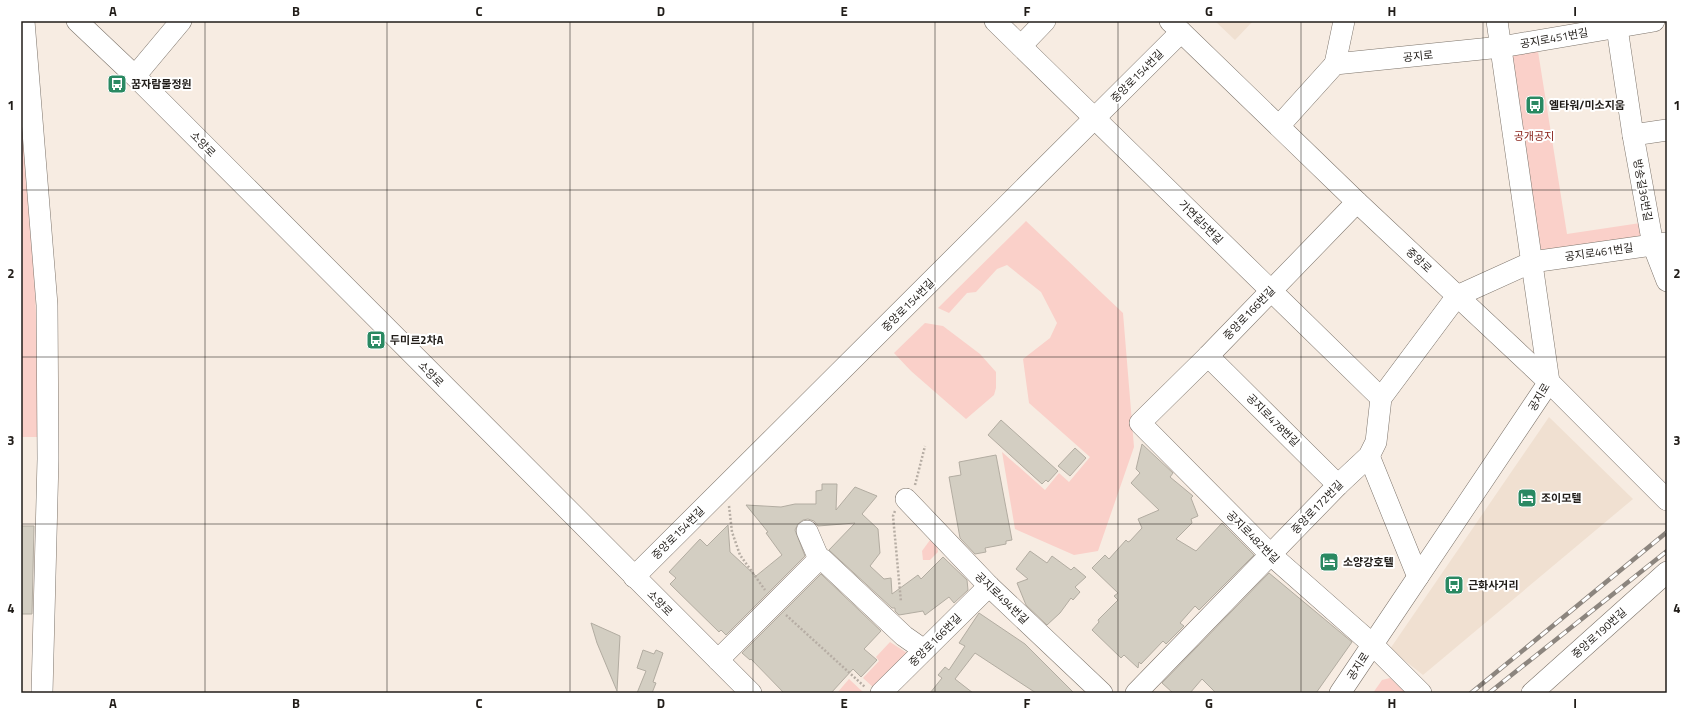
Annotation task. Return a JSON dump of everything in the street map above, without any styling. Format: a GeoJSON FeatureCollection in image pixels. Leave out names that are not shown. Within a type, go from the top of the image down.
{"type":"FeatureCollection","features":[{"type":"Feature","properties":{"kind":"street"},"geometry":{"type":"LineString","coordinates":[[24,21],[47,305],[48,459],[42,693]]}},
{"type":"Feature","properties":{"kind":"street","name":"소양로"},"geometry":{"type":"LineString","coordinates":[[77,21],[135,76],[634,577],[752,693]]}},
{"type":"Feature","properties":{"kind":"street"},"geometry":{"type":"LineString","coordinates":[[135,76],[181,21]]}},
{"type":"Feature","properties":{"kind":"street","name":"가연길5번길"},"geometry":{"type":"LineString","coordinates":[[995,21],[1381,398]]}},
{"type":"Feature","properties":{"kind":"street"},"geometry":{"type":"LineString","coordinates":[[1021,46],[1045,21]]}},
{"type":"Feature","properties":{"kind":"street"},"geometry":{"type":"LineString","coordinates":[[1279,126],[1335,64],[1344,21]]}},
{"type":"Feature","properties":{"kind":"street","name":"공지로"},"geometry":{"type":"LineString","coordinates":[[1340,693],[1550,382],[1497,21]]}},
{"type":"Feature","properties":{"kind":"street","name":"공지로451번길"},"geometry":{"type":"LineString","coordinates":[[1501,47],[1616,24],[1654,21]]}},
{"type":"Feature","properties":{"kind":"street","name":"방송길36번길"},"geometry":{"type":"LineString","coordinates":[[1616,24],[1633,135],[1660,244],[1667,281]]}},
{"type":"Feature","properties":{"kind":"street","name":"중앙로154번길"},"geometry":{"type":"LineString","coordinates":[[634,577],[1096,118],[1176,26]]}},
{"type":"Feature","properties":{"kind":"street","name":"중앙로"},"geometry":{"type":"LineString","coordinates":[[1176,26],[1357,202],[1663,489]]}},
{"type":"Feature","properties":{"kind":"street","name":"공지로"},"geometry":{"type":"LineString","coordinates":[[1335,64],[1501,47]]}},
{"type":"Feature","properties":{"kind":"street"},"geometry":{"type":"LineString","coordinates":[[1633,135],[1667,130]]}},
{"type":"Feature","properties":{"kind":"street","name":"중앙로166번길"},"geometry":{"type":"LineString","coordinates":[[1140,423],[1208,356],[1357,202]]}},
{"type":"Feature","properties":{"kind":"street","name":"공지로461번길"},"geometry":{"type":"LineString","coordinates":[[1457,296],[1532,262],[1660,244]]}},
{"type":"Feature","properties":{"kind":"street"},"geometry":{"type":"LineString","coordinates":[[1381,398],[1457,296]]}},
{"type":"Feature","properties":{"kind":"street","name":"공지로478번길"},"geometry":{"type":"LineString","coordinates":[[1208,356],[1338,485]]}},
{"type":"Feature","properties":{"kind":"street","name":"중앙로172번길"},"geometry":{"type":"LineString","coordinates":[[1136,693],[1338,485],[1369,456],[1376,442],[1381,398]]}},
{"type":"Feature","properties":{"kind":"street","name":"공지로482번길"},"geometry":{"type":"LineString","coordinates":[[1140,423],[1271,555],[1372,644],[1421,693]]}},
{"type":"Feature","properties":{"kind":"street"},"geometry":{"type":"LineString","coordinates":[[1369,456],[1418,577]]}},
{"type":"Feature","properties":{"kind":"street","name":"공지로494번길"},"geometry":{"type":"LineString","coordinates":[[906,498],[989,586],[1102,693]]}},
{"type":"Feature","properties":{"kind":"street"},"geometry":{"type":"LineString","coordinates":[[807,532],[819,559],[822,560],[904,636],[924,650]]}},
{"type":"Feature","properties":{"kind":"street"},"geometry":{"type":"LineString","coordinates":[[718,660],[819,559]]}},
{"type":"Feature","properties":{"kind":"street","name":"중앙로190번길"},"geometry":{"type":"LineString","coordinates":[[1532,693],[1667,572]]}},
{"type":"Feature","properties":{"kind":"street","name":"중앙로166번길"},"geometry":{"type":"LineString","coordinates":[[881,693],[989,586]]}},
{"type":"Feature","properties":{"kind":"shaded area"},"geometry":{"type":"Polygon","coordinates":[[[1215,21],[1253,21],[1235,40],[1215,21]]]}},
{"type":"Feature","properties":{"kind":"shaded area"},"geometry":{"type":"Polygon","coordinates":[[[1549,417],[1633,499],[1423,675],[1390,649],[1549,417]]]}},
{"type":"Feature","properties":{"kind":"green space","name":"공개공지"},"geometry":{"type":"Polygon","coordinates":[[[1537,45],[1567,234],[1647,222],[1650,242],[1536,259],[1503,50],[1537,45]]]}},
{"type":"Feature","properties":{"kind":"green space"},"geometry":{"type":"Polygon","coordinates":[[[21,63],[26,67],[41,437],[21,437],[21,63]]]}},
{"type":"Feature","properties":{"kind":"green space"},"geometry":{"type":"Polygon","coordinates":[[[1026,221],[1123,313],[1134,447],[1098,551],[1074,555],[1015,529],[1002,452],[1045,490],[1059,473],[1069,482],[1090,457],[1029,403],[1023,359],[1050,338],[1057,323],[1041,292],[1007,265],[997,269],[976,292],[967,293],[949,313],[938,308],[1026,221]]]}},
{"type":"Feature","properties":{"kind":"green space"},"geometry":{"type":"Polygon","coordinates":[[[925,323],[943,326],[980,354],[996,372],[996,388],[994,395],[966,419],[911,371],[894,353],[925,323]]]}},
{"type":"Feature","properties":{"kind":"green space"},"geometry":{"type":"Polygon","coordinates":[[[930,540],[937,546],[938,552],[930,560],[923,560],[922,551],[930,540]]]}},
{"type":"Feature","properties":{"kind":"green space"},"geometry":{"type":"Polygon","coordinates":[[[890,642],[907,653],[873,687],[863,678],[879,661],[876,657],[890,642]]]}},
{"type":"Feature","properties":{"kind":"green space"},"geometry":{"type":"Polygon","coordinates":[[[1390,678],[1406,693],[1373,693],[1382,680],[1390,678]]]}},
{"type":"Feature","properties":{"kind":"green space"},"geometry":{"type":"Polygon","coordinates":[[[849,679],[864,693],[837,693],[849,679]]]}},
{"type":"Feature","properties":{"kind":"building"},"geometry":{"type":"Polygon","coordinates":[[[1001,420],[1058,471],[1048,482],[1046,480],[1042,484],[988,435],[1001,420]]]}},
{"type":"Feature","properties":{"kind":"building"},"geometry":{"type":"Polygon","coordinates":[[[1142,444],[1173,473],[1170,477],[1193,496],[1191,498],[1198,516],[1191,519],[1192,523],[1176,539],[1196,551],[1222,523],[1254,555],[1199,610],[1195,606],[1180,623],[1184,626],[1166,644],[1163,641],[1141,664],[1139,662],[1138,668],[1124,655],[1121,658],[1092,630],[1099,622],[1098,620],[1118,600],[1114,596],[1118,593],[1092,568],[1105,555],[1109,559],[1126,540],[1128,542],[1130,541],[1142,528],[1138,519],[1159,510],[1131,483],[1140,473],[1136,469],[1142,444]]]}},
{"type":"Feature","properties":{"kind":"building"},"geometry":{"type":"Polygon","coordinates":[[[1075,448],[1086,458],[1070,476],[1058,466],[1075,448]]]}},
{"type":"Feature","properties":{"kind":"building"},"geometry":{"type":"Polygon","coordinates":[[[996,455],[1012,540],[1006,541],[1006,544],[985,548],[986,552],[975,554],[960,538],[949,477],[961,475],[959,462],[996,455]]]}},
{"type":"Feature","properties":{"kind":"building"},"geometry":{"type":"Polygon","coordinates":[[[822,484],[837,484],[836,510],[855,487],[877,496],[862,514],[878,529],[880,553],[870,566],[884,579],[891,578],[892,594],[918,575],[921,579],[943,557],[967,580],[968,590],[954,603],[949,597],[925,615],[923,611],[899,615],[895,611],[895,608],[892,608],[829,550],[855,523],[818,526],[814,521],[808,519],[803,520],[798,524],[795,530],[805,556],[726,635],[721,630],[719,632],[670,584],[676,578],[669,572],[700,539],[707,546],[728,525],[730,552],[756,576],[782,555],[766,533],[768,532],[746,505],[781,507],[795,504],[816,504],[816,491],[822,490],[822,484]]]}},
{"type":"Feature","properties":{"kind":"building"},"geometry":{"type":"Polygon","coordinates":[[[21,526],[34,526],[32,614],[21,614],[21,526]]]}},
{"type":"Feature","properties":{"kind":"building"},"geometry":{"type":"Polygon","coordinates":[[[1030,551],[1047,563],[1052,556],[1071,570],[1074,567],[1086,577],[1075,587],[1080,592],[1073,600],[1071,598],[1060,613],[1047,625],[1026,605],[1017,583],[1028,579],[1016,569],[1030,551]]]}},
{"type":"Feature","properties":{"kind":"building"},"geometry":{"type":"Polygon","coordinates":[[[1269,573],[1352,642],[1316,693],[1216,693],[1202,679],[1190,693],[1173,693],[1162,683],[1269,573]]]}},
{"type":"Feature","properties":{"kind":"building"},"geometry":{"type":"Polygon","coordinates":[[[821,574],[881,631],[864,649],[877,660],[861,677],[853,669],[831,693],[784,693],[751,659],[750,660],[742,653],[821,574]]]}},
{"type":"Feature","properties":{"kind":"building"},"geometry":{"type":"Polygon","coordinates":[[[979,613],[1025,644],[1074,693],[1036,693],[975,653],[955,679],[973,693],[930,693],[942,678],[938,675],[945,667],[949,670],[965,646],[959,643],[979,613]]]}},
{"type":"Feature","properties":{"kind":"building"},"geometry":{"type":"Polygon","coordinates":[[[591,623],[620,636],[617,691],[597,643],[591,623]]]}},
{"type":"Feature","properties":{"kind":"building"},"geometry":{"type":"Polygon","coordinates":[[[643,650],[654,654],[656,650],[663,653],[653,682],[656,683],[652,693],[637,693],[646,671],[637,668],[643,650]]]}},
{"type":"Feature","properties":{"kind":"railway"},"geometry":{"type":"LineString","coordinates":[[1471,693],[1667,532]]}},
{"type":"Feature","properties":{"kind":"railway"},"geometry":{"type":"LineString","coordinates":[[1489,693],[1667,551]]}},
{"type":"Feature","properties":{"kind":"place","name":"꿈자람물정원"},"geometry":{"type":"Point","coordinates":[117,84]}},
{"type":"Feature","properties":{"kind":"place","name":"엘타워/미소지움"},"geometry":{"type":"Point","coordinates":[1535,105]}},
{"type":"Feature","properties":{"kind":"place","name":"두미르2차A"},"geometry":{"type":"Point","coordinates":[376,340]}},
{"type":"Feature","properties":{"kind":"place","name":"조이모텔"},"geometry":{"type":"Point","coordinates":[1527,498]}},
{"type":"Feature","properties":{"kind":"place","name":"소양강호텔"},"geometry":{"type":"Point","coordinates":[1329,562]}},
{"type":"Feature","properties":{"kind":"place","name":"근화사거리"},"geometry":{"type":"Point","coordinates":[1454,585]}}]}
